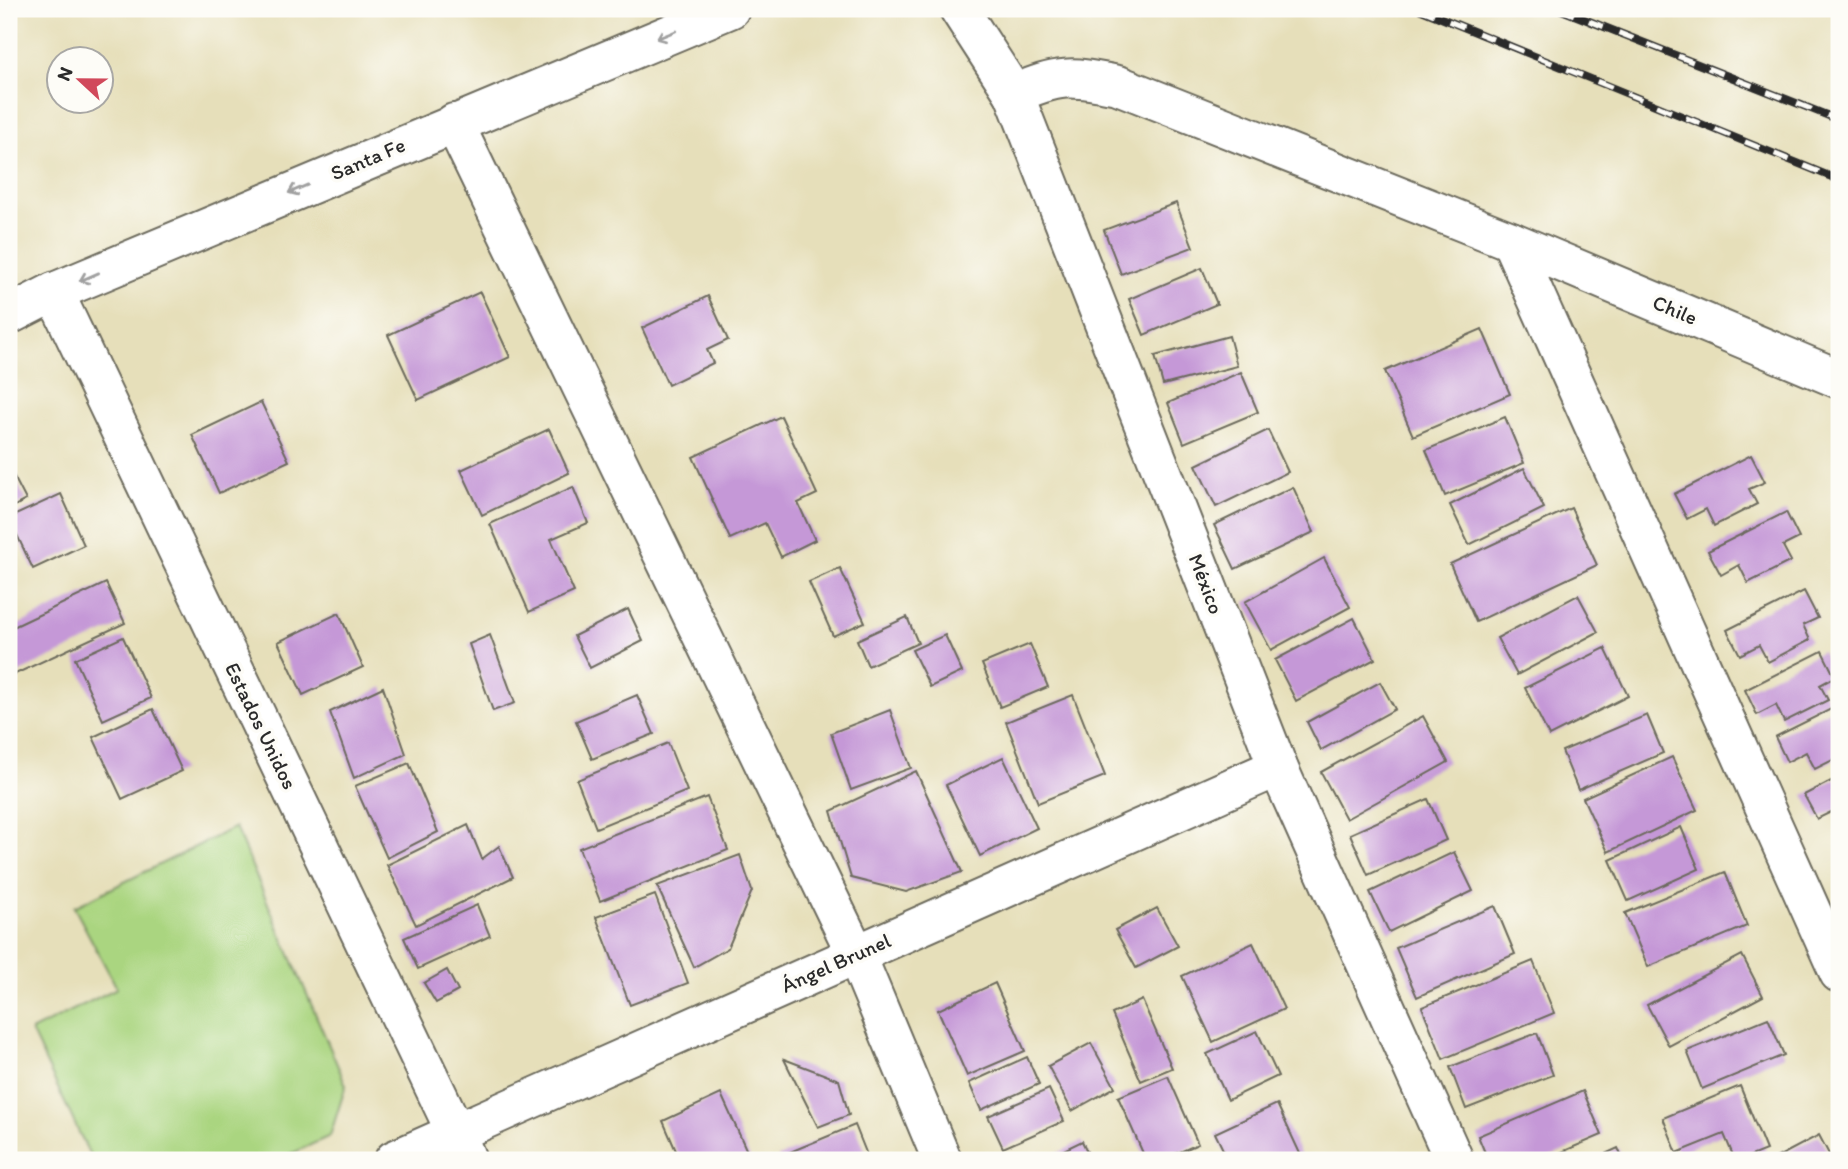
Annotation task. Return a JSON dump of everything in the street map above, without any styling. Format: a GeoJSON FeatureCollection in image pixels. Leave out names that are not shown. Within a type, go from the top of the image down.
{"type":"FeatureCollection","features":[{"type":"Feature","properties":{"kind":"street","name":"Santa Fe"},"geometry":{"type":"LineString","coordinates":[[9,315],[54,292],[730,9]]}},
{"type":"Feature","properties":{"kind":"street","name":"México"},"geometry":{"type":"LineString","coordinates":[[959,9],[1014,94],[1278,767],[1454,1160]]}},
{"type":"Feature","properties":{"kind":"street","name":"Chile"},"geometry":{"type":"LineString","coordinates":[[1014,94],[1048,79],[1080,77],[1118,85],[1511,241],[1839,379]]}},
{"type":"Feature","properties":{"kind":"street"},"geometry":{"type":"LineString","coordinates":[[454,123],[856,954],[942,1160]]}},
{"type":"Feature","properties":{"kind":"street"},"geometry":{"type":"LineString","coordinates":[[1511,241],[1839,974]]}},
{"type":"Feature","properties":{"kind":"street","name":"Estados Unidos"},"geometry":{"type":"LineString","coordinates":[[54,292],[461,1147]]}},
{"type":"Feature","properties":{"kind":"street","name":"Ángel Brunel"},"geometry":{"type":"LineString","coordinates":[[394,1160],[461,1147],[856,954],[1278,767]]}},
{"type":"Feature","properties":{"kind":"green space"},"geometry":{"type":"Polygon","coordinates":[[[235,827],[346,1085],[330,1136],[278,1160],[92,1160],[31,1031],[117,988],[74,907],[235,827]]]}},
{"type":"Feature","properties":{"kind":"building"},"geometry":{"type":"Polygon","coordinates":[[[1176,203],[1193,247],[1121,274],[1104,230],[1176,203]]]}},
{"type":"Feature","properties":{"kind":"building"},"geometry":{"type":"Polygon","coordinates":[[[1202,268],[1217,304],[1144,335],[1129,299],[1202,268]]]}},
{"type":"Feature","properties":{"kind":"building"},"geometry":{"type":"Polygon","coordinates":[[[480,292],[510,357],[418,400],[388,335],[480,292]]]}},
{"type":"Feature","properties":{"kind":"building"},"geometry":{"type":"Polygon","coordinates":[[[708,296],[728,340],[707,350],[713,363],[668,385],[642,328],[708,296]]]}},
{"type":"Feature","properties":{"kind":"building"},"geometry":{"type":"Polygon","coordinates":[[[1482,329],[1510,394],[1413,436],[1385,371],[1482,329]]]}},
{"type":"Feature","properties":{"kind":"building"},"geometry":{"type":"Polygon","coordinates":[[[1229,336],[1237,366],[1163,385],[1155,356],[1229,336]]]}},
{"type":"Feature","properties":{"kind":"building"},"geometry":{"type":"Polygon","coordinates":[[[1241,372],[1258,412],[1184,443],[1168,403],[1241,372]]]}},
{"type":"Feature","properties":{"kind":"building"},"geometry":{"type":"Polygon","coordinates":[[[261,402],[289,461],[219,493],[192,435],[261,402]]]}},
{"type":"Feature","properties":{"kind":"building"},"geometry":{"type":"Polygon","coordinates":[[[781,416],[817,494],[798,503],[815,540],[781,557],[765,523],[730,539],[693,457],[781,416]]]}},
{"type":"Feature","properties":{"kind":"building"},"geometry":{"type":"Polygon","coordinates":[[[1505,417],[1524,463],[1445,496],[1426,450],[1505,417]]]}},
{"type":"Feature","properties":{"kind":"building"},"geometry":{"type":"Polygon","coordinates":[[[549,429],[569,473],[482,515],[461,470],[549,429]]]}},
{"type":"Feature","properties":{"kind":"building"},"geometry":{"type":"Polygon","coordinates":[[[1268,430],[1288,472],[1216,507],[1196,465],[1268,430]]]}},
{"type":"Feature","properties":{"kind":"building"},"geometry":{"type":"Polygon","coordinates":[[[1751,455],[1765,482],[1749,489],[1757,504],[1714,526],[1706,509],[1687,519],[1674,494],[1751,455]]]}},
{"type":"Feature","properties":{"kind":"building"},"geometry":{"type":"Polygon","coordinates":[[[9,467],[26,500],[9,509],[9,467]]]}},
{"type":"Feature","properties":{"kind":"building"},"geometry":{"type":"Polygon","coordinates":[[[1524,468],[1544,508],[1469,545],[1450,505],[1524,468]]]}},
{"type":"Feature","properties":{"kind":"building"},"geometry":{"type":"Polygon","coordinates":[[[573,487],[588,523],[551,539],[574,592],[529,612],[490,524],[573,487]]]}},
{"type":"Feature","properties":{"kind":"building"},"geometry":{"type":"Polygon","coordinates":[[[1293,487],[1314,532],[1235,569],[1214,525],[1293,487]]]}},
{"type":"Feature","properties":{"kind":"building"},"geometry":{"type":"Polygon","coordinates":[[[61,494],[84,545],[33,569],[9,518],[61,494]]]}},
{"type":"Feature","properties":{"kind":"building"},"geometry":{"type":"Polygon","coordinates":[[[1571,508],[1597,565],[1476,622],[1450,564],[1571,508]]]}},
{"type":"Feature","properties":{"kind":"building"},"geometry":{"type":"Polygon","coordinates":[[[1786,512],[1799,538],[1783,546],[1791,561],[1748,583],[1739,565],[1721,575],[1708,551],[1786,512]]]}},
{"type":"Feature","properties":{"kind":"building"},"geometry":{"type":"Polygon","coordinates":[[[1324,558],[1350,607],[1271,650],[1245,602],[1324,558]]]}},
{"type":"Feature","properties":{"kind":"building"},"geometry":{"type":"Polygon","coordinates":[[[840,568],[865,622],[833,636],[809,582],[840,568]]]}},
{"type":"Feature","properties":{"kind":"building"},"geometry":{"type":"Polygon","coordinates":[[[106,583],[125,623],[9,677],[9,629],[106,583]]]}},
{"type":"Feature","properties":{"kind":"building"},"geometry":{"type":"Polygon","coordinates":[[[1804,591],[1818,618],[1803,625],[1810,640],[1768,662],[1759,645],[1740,655],[1727,630],[1804,591]]]}},
{"type":"Feature","properties":{"kind":"building"},"geometry":{"type":"Polygon","coordinates":[[[1578,595],[1598,632],[1517,675],[1497,638],[1578,595]]]}},
{"type":"Feature","properties":{"kind":"building"},"geometry":{"type":"Polygon","coordinates":[[[628,609],[643,641],[590,668],[574,636],[628,609]]]}},
{"type":"Feature","properties":{"kind":"building"},"geometry":{"type":"Polygon","coordinates":[[[339,613],[363,667],[303,695],[278,642],[339,613]]]}},
{"type":"Feature","properties":{"kind":"building"},"geometry":{"type":"Polygon","coordinates":[[[907,617],[918,643],[868,666],[857,640],[907,617]]]}},
{"type":"Feature","properties":{"kind":"building"},"geometry":{"type":"Polygon","coordinates":[[[1354,618],[1375,659],[1296,701],[1275,660],[1354,618]]]}},
{"type":"Feature","properties":{"kind":"building"},"geometry":{"type":"Polygon","coordinates":[[[490,635],[515,703],[493,711],[469,644],[490,635]]]}},
{"type":"Feature","properties":{"kind":"building"},"geometry":{"type":"Polygon","coordinates":[[[945,635],[962,672],[930,687],[912,650],[945,635]]]}},
{"type":"Feature","properties":{"kind":"building"},"geometry":{"type":"Polygon","coordinates":[[[123,637],[151,698],[103,720],[75,659],[123,637]]]}},
{"type":"Feature","properties":{"kind":"building"},"geometry":{"type":"Polygon","coordinates":[[[1030,644],[1048,687],[1000,707],[982,664],[1030,644]]]}},
{"type":"Feature","properties":{"kind":"building"},"geometry":{"type":"Polygon","coordinates":[[[1605,648],[1628,696],[1549,736],[1525,688],[1605,648]]]}},
{"type":"Feature","properties":{"kind":"building"},"geometry":{"type":"Polygon","coordinates":[[[1822,651],[1835,677],[1820,685],[1828,700],[1784,722],[1776,705],[1757,715],[1745,690],[1822,651]]]}},
{"type":"Feature","properties":{"kind":"building"},"geometry":{"type":"Polygon","coordinates":[[[1380,682],[1395,709],[1321,750],[1307,722],[1380,682]]]}},
{"type":"Feature","properties":{"kind":"building"},"geometry":{"type":"Polygon","coordinates":[[[383,687],[406,754],[354,778],[330,712],[383,687]]]}},
{"type":"Feature","properties":{"kind":"building"},"geometry":{"type":"Polygon","coordinates":[[[637,695],[654,734],[592,759],[576,721],[637,695]]]}},
{"type":"Feature","properties":{"kind":"building"},"geometry":{"type":"Polygon","coordinates":[[[1073,695],[1105,776],[1038,803],[1006,722],[1073,695]]]}},
{"type":"Feature","properties":{"kind":"building"},"geometry":{"type":"Polygon","coordinates":[[[1839,705],[1839,757],[1815,769],[1806,752],[1787,762],[1775,737],[1839,705]]]}},
{"type":"Feature","properties":{"kind":"building"},"geometry":{"type":"Polygon","coordinates":[[[153,709],[182,771],[122,799],[93,737],[153,709]]]}},
{"type":"Feature","properties":{"kind":"building"},"geometry":{"type":"Polygon","coordinates":[[[890,710],[911,768],[851,790],[831,733],[890,710]]]}},
{"type":"Feature","properties":{"kind":"building"},"geometry":{"type":"Polygon","coordinates":[[[1647,715],[1663,753],[1578,790],[1562,751],[1647,715]]]}},
{"type":"Feature","properties":{"kind":"building"},"geometry":{"type":"Polygon","coordinates":[[[1423,716],[1448,762],[1346,819],[1321,772],[1423,716]]]}},
{"type":"Feature","properties":{"kind":"building"},"geometry":{"type":"Polygon","coordinates":[[[668,743],[687,791],[596,828],[577,780],[668,743]]]}},
{"type":"Feature","properties":{"kind":"building"},"geometry":{"type":"Polygon","coordinates":[[[1003,757],[1037,828],[980,856],[946,785],[1003,757]]]}},
{"type":"Feature","properties":{"kind":"building"},"geometry":{"type":"Polygon","coordinates":[[[1672,757],[1697,810],[1608,852],[1583,798],[1672,757]]]}},
{"type":"Feature","properties":{"kind":"building"},"geometry":{"type":"Polygon","coordinates":[[[409,763],[438,832],[387,858],[355,786],[409,763]]]}},
{"type":"Feature","properties":{"kind":"building"},"geometry":{"type":"Polygon","coordinates":[[[916,771],[962,872],[906,892],[851,878],[831,811],[916,771]]]}},
{"type":"Feature","properties":{"kind":"building"},"geometry":{"type":"Polygon","coordinates":[[[1839,777],[1839,817],[1835,810],[1817,819],[1804,795],[1839,777]]]}},
{"type":"Feature","properties":{"kind":"building"},"geometry":{"type":"Polygon","coordinates":[[[707,797],[728,850],[600,901],[579,848],[707,797]]]}},
{"type":"Feature","properties":{"kind":"building"},"geometry":{"type":"Polygon","coordinates":[[[1428,799],[1446,840],[1368,875],[1350,834],[1428,799]]]}},
{"type":"Feature","properties":{"kind":"building"},"geometry":{"type":"Polygon","coordinates":[[[468,825],[482,859],[499,846],[513,877],[416,925],[387,865],[468,825]]]}},
{"type":"Feature","properties":{"kind":"building"},"geometry":{"type":"Polygon","coordinates":[[[1681,827],[1699,869],[1628,901],[1610,860],[1681,827]]]}},
{"type":"Feature","properties":{"kind":"building"},"geometry":{"type":"Polygon","coordinates":[[[1454,852],[1473,891],[1389,932],[1370,892],[1454,852]]]}},
{"type":"Feature","properties":{"kind":"building"},"geometry":{"type":"Polygon","coordinates":[[[740,855],[752,891],[728,948],[694,967],[657,886],[740,855]]]}},
{"type":"Feature","properties":{"kind":"building"},"geometry":{"type":"Polygon","coordinates":[[[1725,872],[1747,926],[1648,967],[1625,913],[1725,872]]]}},
{"type":"Feature","properties":{"kind":"building"},"geometry":{"type":"Polygon","coordinates":[[[655,895],[688,983],[630,1005],[596,917],[655,895]]]}},
{"type":"Feature","properties":{"kind":"building"},"geometry":{"type":"Polygon","coordinates":[[[477,905],[490,936],[418,969],[404,938],[477,905]]]}},
{"type":"Feature","properties":{"kind":"building"},"geometry":{"type":"Polygon","coordinates":[[[1495,906],[1515,954],[1417,997],[1396,948],[1495,906]]]}},
{"type":"Feature","properties":{"kind":"building"},"geometry":{"type":"Polygon","coordinates":[[[1157,908],[1178,946],[1136,968],[1115,930],[1157,908]]]}},
{"type":"Feature","properties":{"kind":"building"},"geometry":{"type":"Polygon","coordinates":[[[1253,943],[1284,1009],[1213,1042],[1182,976],[1253,943]]]}},
{"type":"Feature","properties":{"kind":"building"},"geometry":{"type":"Polygon","coordinates":[[[1742,955],[1763,996],[1669,1046],[1647,1005],[1742,955]]]}},
{"type":"Feature","properties":{"kind":"building"},"geometry":{"type":"Polygon","coordinates":[[[1533,961],[1554,1013],[1443,1059],[1422,1007],[1533,961]]]}},
{"type":"Feature","properties":{"kind":"building"},"geometry":{"type":"Polygon","coordinates":[[[447,970],[458,991],[436,1003],[424,983],[447,970]]]}},
{"type":"Feature","properties":{"kind":"building"},"geometry":{"type":"Polygon","coordinates":[[[995,983],[1025,1051],[967,1076],[938,1010],[995,983]]]}},
{"type":"Feature","properties":{"kind":"building"},"geometry":{"type":"Polygon","coordinates":[[[1142,1000],[1172,1068],[1141,1081],[1112,1014],[1142,1000]]]}},
{"type":"Feature","properties":{"kind":"building"},"geometry":{"type":"Polygon","coordinates":[[[1768,1018],[1784,1055],[1702,1089],[1687,1051],[1768,1018]]]}},
{"type":"Feature","properties":{"kind":"building"},"geometry":{"type":"Polygon","coordinates":[[[1257,1031],[1278,1076],[1228,1100],[1207,1054],[1257,1031]]]}},
{"type":"Feature","properties":{"kind":"building"},"geometry":{"type":"Polygon","coordinates":[[[1537,1033],[1553,1075],[1466,1109],[1450,1067],[1537,1033]]]}},
{"type":"Feature","properties":{"kind":"building"},"geometry":{"type":"Polygon","coordinates":[[[1091,1043],[1115,1087],[1072,1111],[1048,1066],[1091,1043]]]}},
{"type":"Feature","properties":{"kind":"building"},"geometry":{"type":"Polygon","coordinates":[[[1027,1057],[1039,1084],[981,1110],[969,1083],[1027,1057]]]}},
{"type":"Feature","properties":{"kind":"building"},"geometry":{"type":"Polygon","coordinates":[[[784,1059],[839,1080],[849,1115],[818,1127],[784,1059]]]}},
{"type":"Feature","properties":{"kind":"building"},"geometry":{"type":"Polygon","coordinates":[[[1168,1076],[1198,1144],[1162,1160],[1146,1160],[1118,1097],[1168,1076]]]}},
{"type":"Feature","properties":{"kind":"building"},"geometry":{"type":"Polygon","coordinates":[[[1740,1086],[1766,1150],[1735,1160],[1724,1134],[1677,1153],[1663,1118],[1740,1086]]]}},
{"type":"Feature","properties":{"kind":"building"},"geometry":{"type":"Polygon","coordinates":[[[1049,1089],[1064,1121],[1003,1148],[988,1116],[1049,1089]]]}},
{"type":"Feature","properties":{"kind":"building"},"geometry":{"type":"Polygon","coordinates":[[[1583,1091],[1602,1135],[1543,1160],[1488,1160],[1478,1136],[1583,1091]]]}},
{"type":"Feature","properties":{"kind":"building"},"geometry":{"type":"Polygon","coordinates":[[[721,1094],[751,1160],[680,1160],[663,1121],[721,1094]]]}},
{"type":"Feature","properties":{"kind":"building"},"geometry":{"type":"Polygon","coordinates":[[[1277,1104],[1303,1160],[1228,1160],[1215,1133],[1277,1104]]]}},
{"type":"Feature","properties":{"kind":"building"},"geometry":{"type":"Polygon","coordinates":[[[855,1125],[869,1160],[780,1160],[778,1157],[855,1125]]]}},
{"type":"Feature","properties":{"kind":"building"},"geometry":{"type":"Polygon","coordinates":[[[1819,1135],[1832,1160],[1772,1160],[1819,1135]]]}},
{"type":"Feature","properties":{"kind":"building"},"geometry":{"type":"Polygon","coordinates":[[[1082,1141],[1091,1160],[1043,1160],[1082,1141]]]}},
{"type":"Feature","properties":{"kind":"building"},"geometry":{"type":"Polygon","coordinates":[[[1618,1148],[1623,1160],[1592,1160],[1618,1148]]]}},
{"type":"Feature","properties":{"kind":"railway"},"geometry":{"type":"LineString","coordinates":[[1419,9],[1839,180]]}},
{"type":"Feature","properties":{"kind":"railway"},"geometry":{"type":"LineString","coordinates":[[1559,9],[1839,120]]}}]}
